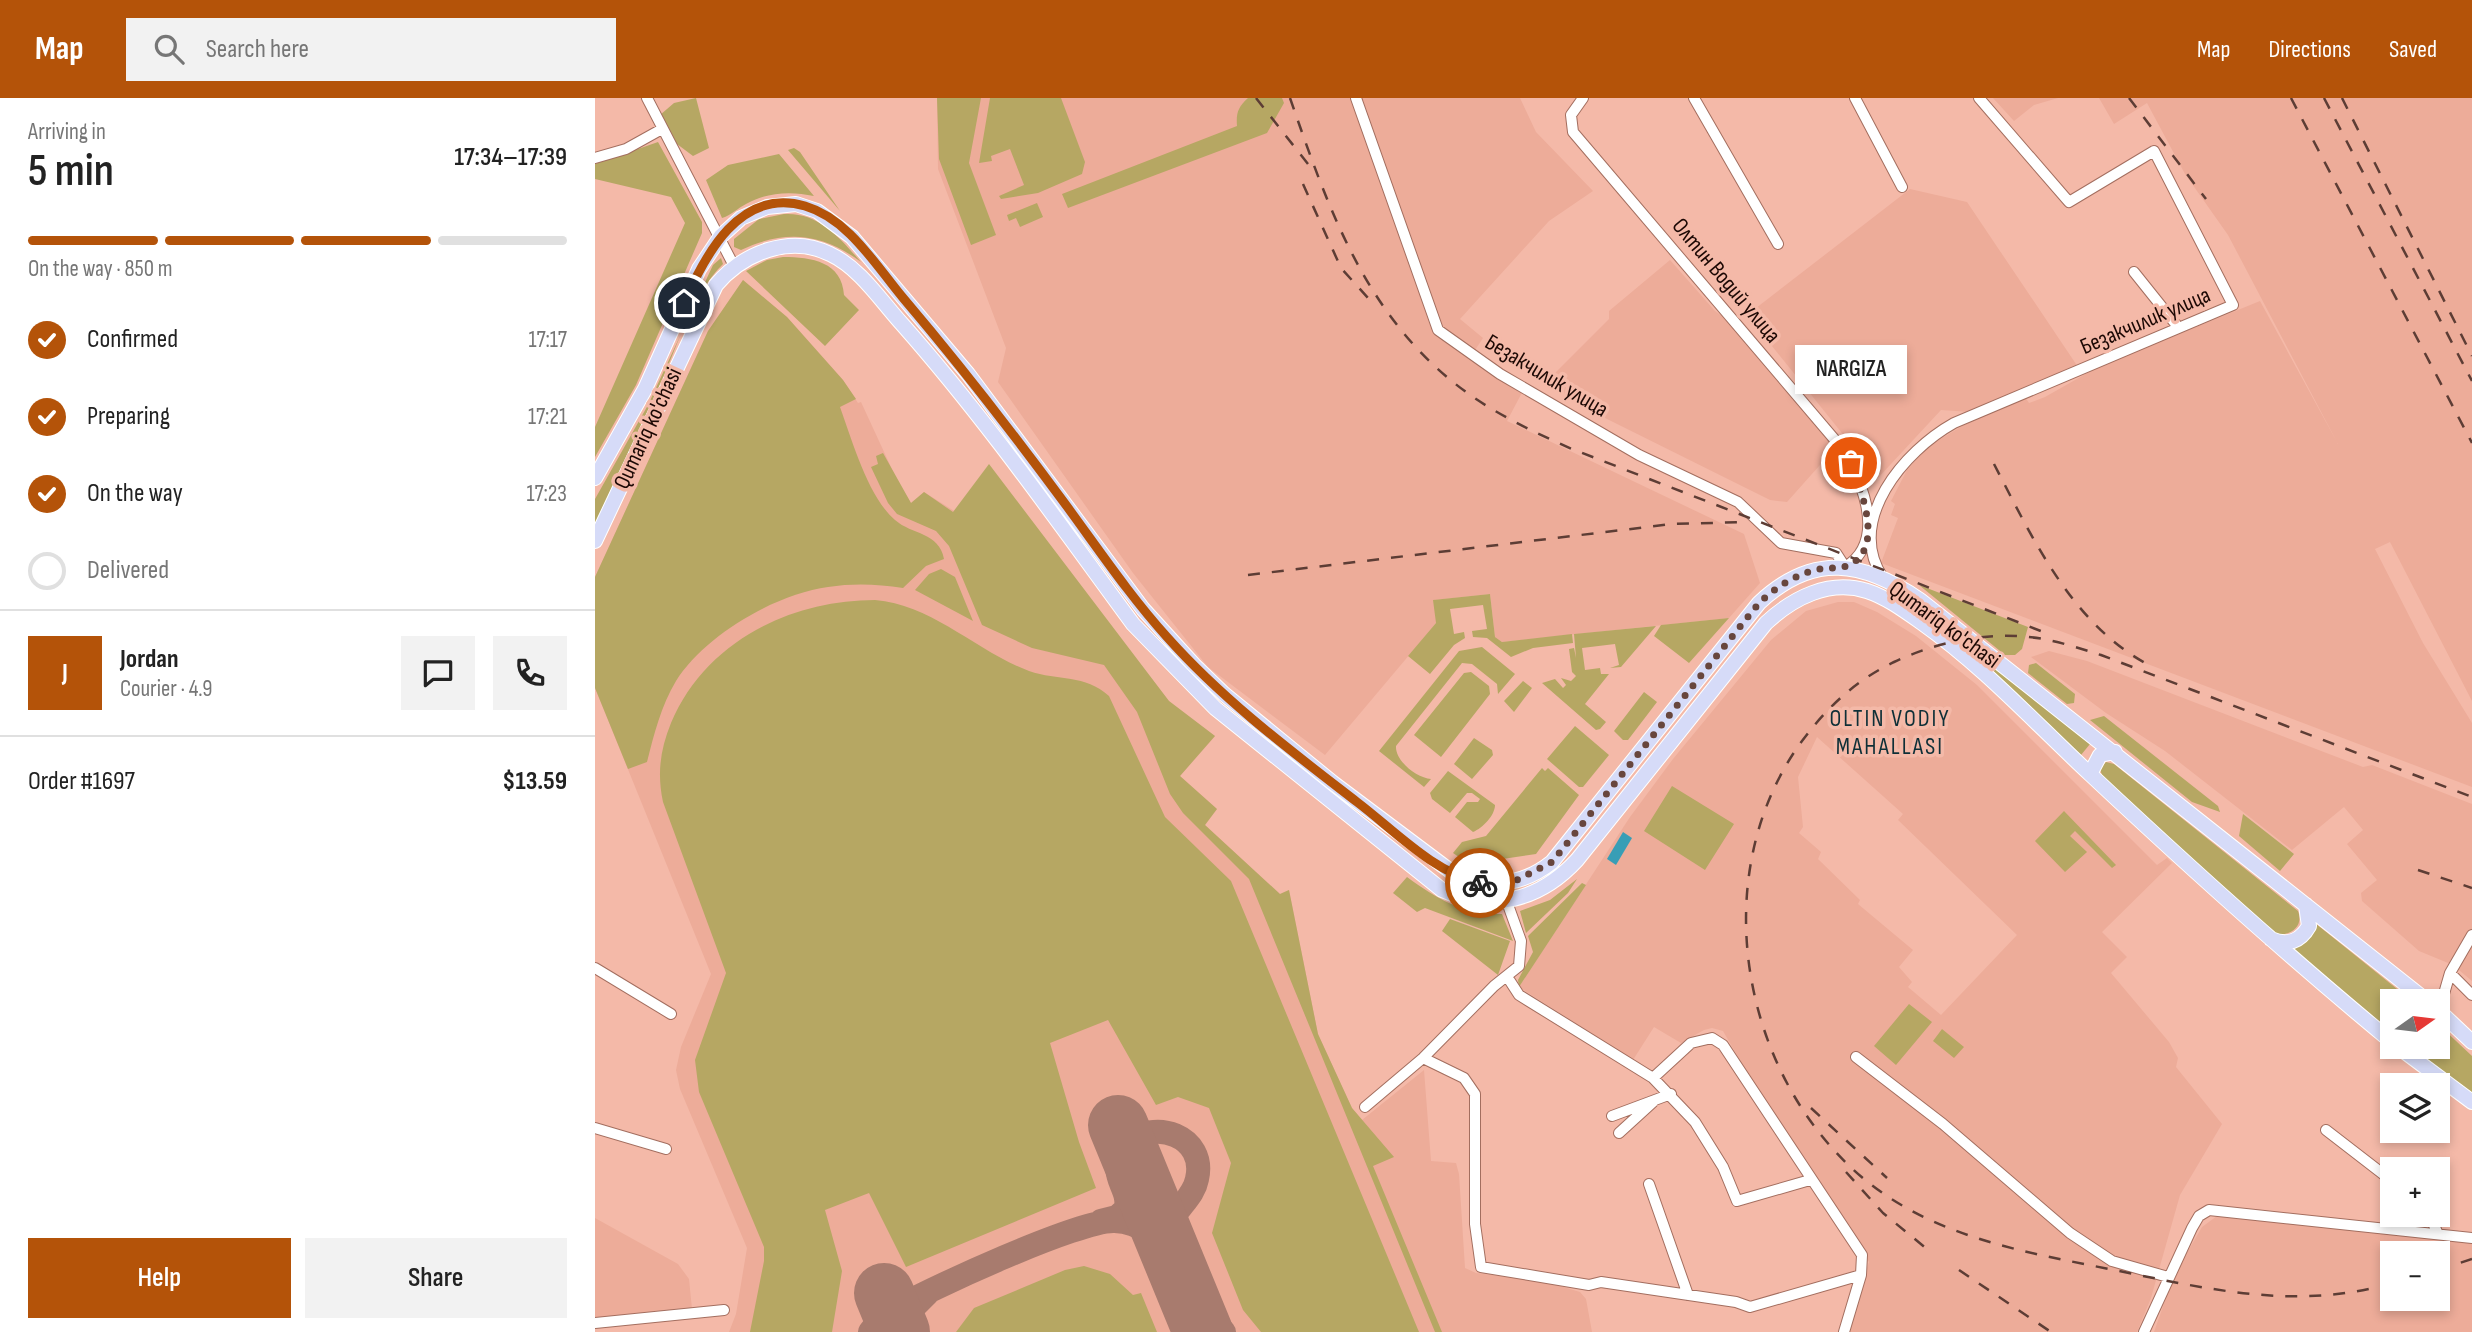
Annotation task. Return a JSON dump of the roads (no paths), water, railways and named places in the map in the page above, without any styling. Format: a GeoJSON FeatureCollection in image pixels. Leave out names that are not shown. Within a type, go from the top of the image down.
{"type":"FeatureCollection","features":[{"type":"Feature","properties":{"kind":"main road","name":"Qumariq ko'chasi"},"geometry":{"type":"LineString","coordinates":[[595,478],[645,390],[699,269],[721,236],[747,214],[774,205],[803,206],[830,218],[857,243],[968,374],[1167,638],[1224,694],[1332,783],[1442,868],[1464,879],[1497,884],[1531,876],[1552,862],[1767,596],[1804,573],[1845,567],[1883,578],[1920,600],[2412,989]]}},
{"type":"Feature","properties":{"kind":"main road","name":"Qumariq ko'chasi"},"geometry":{"type":"LineString","coordinates":[[595,541],[708,296],[734,266],[761,252],[791,247],[817,249],[841,260],[955,384],[1133,624],[1157,652],[1215,708],[1433,885],[1469,899],[1507,902],[1538,891],[1567,870],[1766,623],[1789,604],[1809,594],[1839,588],[1871,592],[1913,617],[1975,664],[2269,939],[2380,1032]]}},
{"type":"Feature","properties":{"kind":"main road"},"geometry":{"type":"LineString","coordinates":[[1000,444],[1013,434]]}},
{"type":"Feature","properties":{"kind":"main road"},"geometry":{"type":"LineString","coordinates":[[1975,664],[1986,651]]}},
{"type":"Feature","properties":{"kind":"main road"},"geometry":{"type":"LineString","coordinates":[[2090,774],[2099,755],[2115,752]]}},
{"type":"Feature","properties":{"kind":"main road"},"geometry":{"type":"LineString","coordinates":[[1630,766],[1643,775]]}},
{"type":"Feature","properties":{"kind":"main road"},"geometry":{"type":"LineString","coordinates":[[1322,796],[1332,783]]}},
{"type":"Feature","properties":{"kind":"main road"},"geometry":{"type":"LineString","coordinates":[[2269,939],[2287,943],[2300,938],[2309,926],[2306,905]]}},
{"type":"Feature","properties":{"kind":"main road"},"geometry":{"type":"LineString","coordinates":[[2450,1021],[2472,1042]]}},
{"type":"Feature","properties":{"kind":"main road"},"geometry":{"type":"LineString","coordinates":[[2417,1059],[2472,1102]]}},
{"type":"Feature","properties":{"kind":"street"},"geometry":{"type":"LineString","coordinates":[[647,98],[661,129],[721,236],[734,266]]}},
{"type":"Feature","properties":{"kind":"street","name":"Безакчилик улица"},"geometry":{"type":"LineString","coordinates":[[1356,98],[1438,330],[1500,374],[1639,455],[1738,502],[1781,543],[1836,553],[1845,567]]}},
{"type":"Feature","properties":{"kind":"street","name":"Олтин Водий улица"},"geometry":{"type":"LineString","coordinates":[[1583,98],[1571,115],[1573,132],[1835,440],[1851,463],[1860,488],[1873,558],[1883,578]]}},
{"type":"Feature","properties":{"kind":"street"},"geometry":{"type":"LineString","coordinates":[[1694,98],[1778,244]]}},
{"type":"Feature","properties":{"kind":"street"},"geometry":{"type":"LineString","coordinates":[[1855,98],[1902,187]]}},
{"type":"Feature","properties":{"kind":"street","name":"Безакчилик улица"},"geometry":{"type":"LineString","coordinates":[[1869,533],[1884,493],[1908,457],[1937,433],[1954,423],[2233,305],[2154,151],[2069,202],[1979,98]]}},
{"type":"Feature","properties":{"kind":"street"},"geometry":{"type":"LineString","coordinates":[[595,158],[626,149],[661,129]]}},
{"type":"Feature","properties":{"kind":"street"},"geometry":{"type":"LineString","coordinates":[[2134,271],[2178,327]]}},
{"type":"Feature","properties":{"kind":"street"},"geometry":{"type":"LineString","coordinates":[[1860,488],[1871,496],[1884,493]]}},
{"type":"Feature","properties":{"kind":"street"},"geometry":{"type":"LineString","coordinates":[[1845,567],[1861,552],[1869,533]]}},
{"type":"Feature","properties":{"kind":"street"},"geometry":{"type":"LineString","coordinates":[[1364,1107],[1423,1058],[1495,986],[1509,978],[1522,959],[1521,941],[1507,902]]}},
{"type":"Feature","properties":{"kind":"street"},"geometry":{"type":"LineString","coordinates":[[2445,989],[2472,935]]}},
{"type":"Feature","properties":{"kind":"street"},"geometry":{"type":"LineString","coordinates":[[595,968],[671,1014]]}},
{"type":"Feature","properties":{"kind":"street"},"geometry":{"type":"LineString","coordinates":[[1509,978],[1519,995],[1653,1079],[1671,1094],[1712,1148],[1737,1201],[1810,1180]]}},
{"type":"Feature","properties":{"kind":"street"},"geometry":{"type":"LineString","coordinates":[[2449,979],[2468,991]]}},
{"type":"Feature","properties":{"kind":"street"},"geometry":{"type":"LineString","coordinates":[[1653,1079],[1696,1040],[1707,1037],[1719,1040],[1862,1255],[1861,1275],[1844,1332]]}},
{"type":"Feature","properties":{"kind":"street"},"geometry":{"type":"LineString","coordinates":[[1856,1056],[1943,1124],[2070,1233],[2112,1261],[2168,1277]]}},
{"type":"Feature","properties":{"kind":"street"},"geometry":{"type":"LineString","coordinates":[[1423,1058],[1464,1078],[1475,1094],[1475,1224],[1481,1267],[1589,1285],[1601,1282],[1753,1307],[1861,1275]]}},
{"type":"Feature","properties":{"kind":"street"},"geometry":{"type":"LineString","coordinates":[[1612,1116],[1671,1094]]}},
{"type":"Feature","properties":{"kind":"street"},"geometry":{"type":"LineString","coordinates":[[1619,1133],[1653,1102]]}},
{"type":"Feature","properties":{"kind":"street"},"geometry":{"type":"LineString","coordinates":[[595,1128],[666,1149]]}},
{"type":"Feature","properties":{"kind":"street"},"geometry":{"type":"LineString","coordinates":[[2326,1130],[2380,1172]]}},
{"type":"Feature","properties":{"kind":"street"},"geometry":{"type":"LineString","coordinates":[[1649,1184],[1688,1295]]}},
{"type":"Feature","properties":{"kind":"street"},"geometry":{"type":"LineString","coordinates":[[2144,1332],[2196,1220],[2211,1210],[2472,1238]]}},
{"type":"Feature","properties":{"kind":"street"},"geometry":{"type":"LineString","coordinates":[[2435,1227],[2438,1234]]}},
{"type":"Feature","properties":{"kind":"street"},"geometry":{"type":"LineString","coordinates":[[595,1323],[724,1310]]}},
{"type":"Feature","properties":{"kind":"water"},"geometry":{"type":"Polygon","coordinates":[[[1623,832],[1632,838],[1616,865],[1607,859],[1623,832]]]}},
{"type":"Feature","properties":{"kind":"railway"},"geometry":{"type":"LineString","coordinates":[[1256,98],[1308,164]]}},
{"type":"Feature","properties":{"kind":"railway"},"geometry":{"type":"LineString","coordinates":[[1290,98],[1338,224],[1380,301],[1406,336],[1437,368],[1473,397],[1521,425],[1572,449],[2046,633]]}},
{"type":"Feature","properties":{"kind":"railway"},"geometry":{"type":"LineString","coordinates":[[2129,98],[2206,199]]}},
{"type":"Feature","properties":{"kind":"railway"},"geometry":{"type":"LineString","coordinates":[[2291,98],[2472,443]]}},
{"type":"Feature","properties":{"kind":"railway"},"geometry":{"type":"LineString","coordinates":[[2324,98],[2472,381]]}},
{"type":"Feature","properties":{"kind":"railway"},"geometry":{"type":"LineString","coordinates":[[2342,98],[2472,356]]}},
{"type":"Feature","properties":{"kind":"railway"},"geometry":{"type":"LineString","coordinates":[[1303,184],[1341,268],[1369,299]]}},
{"type":"Feature","properties":{"kind":"railway"},"geometry":{"type":"LineString","coordinates":[[1994,464],[2039,549],[2075,602],[2096,626],[2120,647],[2147,664]]}},
{"type":"Feature","properties":{"kind":"railway"},"geometry":{"type":"LineString","coordinates":[[1248,575],[1672,524],[1746,522]]}},
{"type":"Feature","properties":{"kind":"railway"},"geometry":{"type":"LineString","coordinates":[[2380,1286],[2322,1295],[2288,1296],[2218,1290],[2015,1249],[1951,1229],[1892,1199],[1864,1179],[1822,1137],[1789,1087],[1765,1033],[1751,975],[1746,916],[1752,857],[1769,801],[1797,748],[1840,698],[1879,670],[1910,655],[1959,640],[1993,636],[2047,640],[2101,655],[2472,797]]}},
{"type":"Feature","properties":{"kind":"railway"},"geometry":{"type":"LineString","coordinates":[[2418,870],[2472,888]]}},
{"type":"Feature","properties":{"kind":"railway"},"geometry":{"type":"LineString","coordinates":[[1811,1108],[1887,1178]]}},
{"type":"Feature","properties":{"kind":"railway"},"geometry":{"type":"LineString","coordinates":[[1846,1172],[1883,1213],[1927,1249]]}},
{"type":"Feature","properties":{"kind":"railway"},"geometry":{"type":"LineString","coordinates":[[2450,1266],[2472,1259]]}},
{"type":"Feature","properties":{"kind":"railway"},"geometry":{"type":"LineString","coordinates":[[1959,1270],[2051,1332]]}},
{"type":"Feature","properties":{"kind":"place","name":"NARGIZA"},"geometry":{"type":"Point","coordinates":[1851,463]}},
{"type":"Feature","properties":{"kind":"district","name":"OLTIN VODIY MAHALLASI"},"geometry":{"type":"Point","coordinates":[1890,732]}}]}
